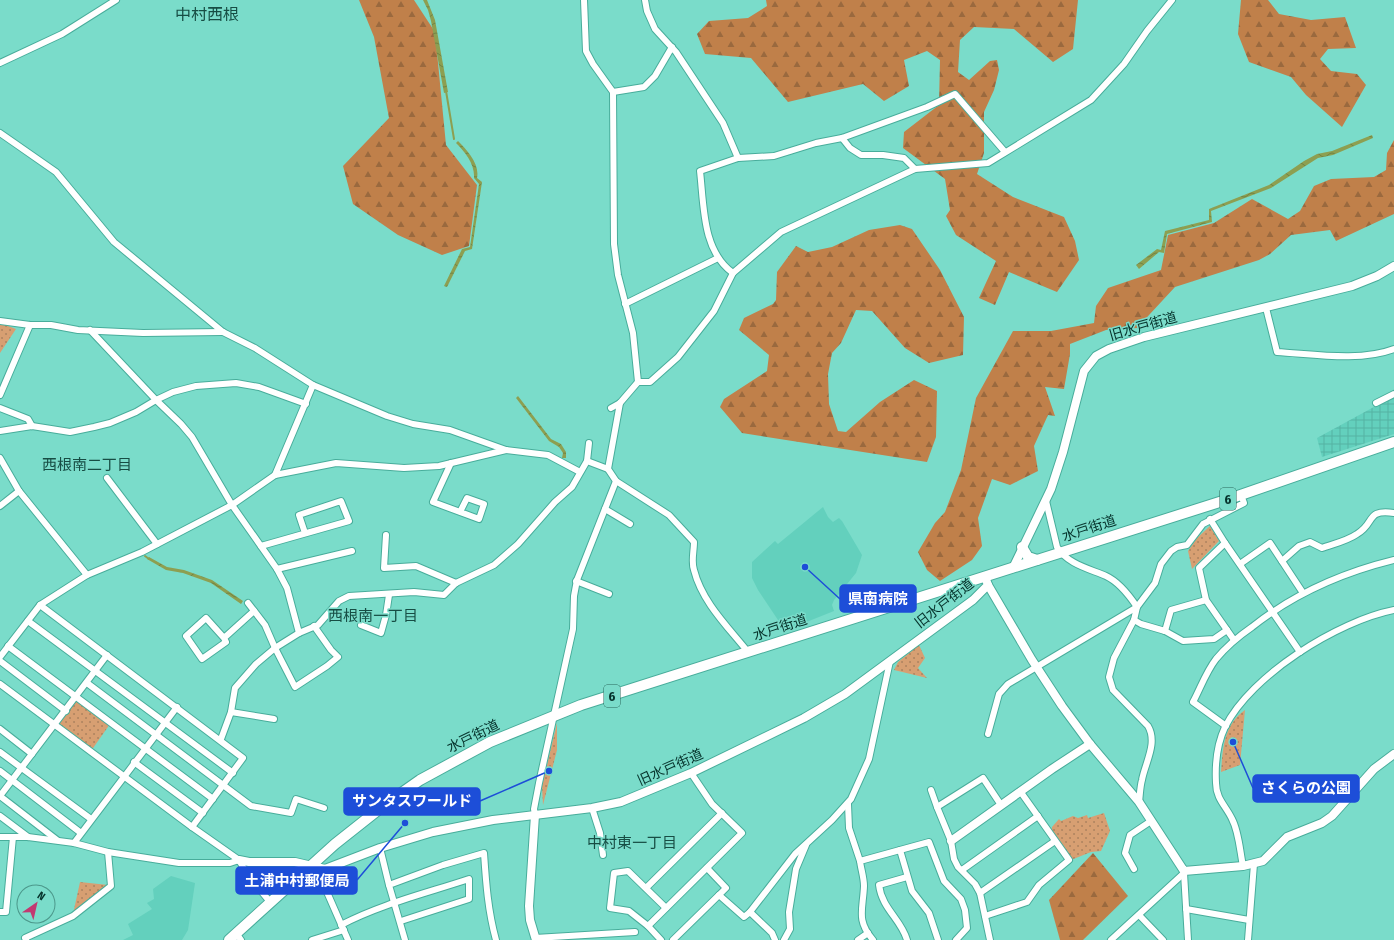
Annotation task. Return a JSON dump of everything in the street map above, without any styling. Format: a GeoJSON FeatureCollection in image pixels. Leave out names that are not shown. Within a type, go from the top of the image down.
{"type":"FeatureCollection","features":[{"type":"Feature","properties":{"kind":"highway","name":"水戸街道"},"geometry":{"type":"LineString","coordinates":[[235,938],[271,903],[315,867],[352,829],[420,780],[490,742],[555,714],[748,652],[986,581],[1013,568],[1241,495],[1394,442]]}},
{"type":"Feature","properties":{"kind":"highway"},"geometry":{"type":"LineString","coordinates":[[1022,547],[1028,557],[1037,560]]}},
{"type":"Feature","properties":{"kind":"street"},"geometry":{"type":"LineString","coordinates":[[0,63],[62,34],[116,0]]}},
{"type":"Feature","properties":{"kind":"street"},"geometry":{"type":"LineString","coordinates":[[584,0],[586,51],[593,64],[613,92],[614,244],[625,304],[633,333],[638,382],[620,403],[611,408]]}},
{"type":"Feature","properties":{"kind":"street"},"geometry":{"type":"LineString","coordinates":[[645,0],[647,11],[655,29],[672,47],[723,123],[738,158]]}},
{"type":"Feature","properties":{"kind":"street"},"geometry":{"type":"LineString","coordinates":[[638,382],[650,382],[678,357],[714,311],[733,273],[781,232],[915,169],[988,163],[1091,100],[1124,64],[1147,31],[1172,0]]}},
{"type":"Feature","properties":{"kind":"street"},"geometry":{"type":"LineString","coordinates":[[613,92],[644,86],[655,76],[672,47]]}},
{"type":"Feature","properties":{"kind":"street"},"geometry":{"type":"LineString","coordinates":[[733,273],[724,266],[718,258],[707,230],[700,171],[738,158],[774,156],[816,142],[842,138],[927,107],[955,94],[1005,152]]}},
{"type":"Feature","properties":{"kind":"street"},"geometry":{"type":"LineString","coordinates":[[0,133],[56,172],[114,242],[223,332],[255,348],[313,385],[387,416],[413,424],[450,430],[506,450],[548,456],[580,472]]}},
{"type":"Feature","properties":{"kind":"street"},"geometry":{"type":"LineString","coordinates":[[842,138],[850,148],[860,155],[883,155],[904,158],[915,169]]}},
{"type":"Feature","properties":{"kind":"street"},"geometry":{"type":"LineString","coordinates":[[625,304],[718,258]]}},
{"type":"Feature","properties":{"kind":"street","name":"旧水戸街道"},"geometry":{"type":"LineString","coordinates":[[1013,568],[1022,547],[1046,501],[1063,452],[1084,371],[1096,356],[1126,342],[1352,286],[1377,276],[1394,266]]}},
{"type":"Feature","properties":{"kind":"street"},"geometry":{"type":"LineString","coordinates":[[1266,308],[1277,352],[1325,355],[1366,355],[1380,354],[1394,349]]}},
{"type":"Feature","properties":{"kind":"street"},"geometry":{"type":"LineString","coordinates":[[0,321],[30,325],[52,324],[78,330],[223,332]]}},
{"type":"Feature","properties":{"kind":"street"},"geometry":{"type":"LineString","coordinates":[[0,396],[30,325]]}},
{"type":"Feature","properties":{"kind":"street"},"geometry":{"type":"LineString","coordinates":[[90,330],[192,437],[232,505],[277,569],[287,588],[299,633]]}},
{"type":"Feature","properties":{"kind":"street"},"geometry":{"type":"LineString","coordinates":[[0,431],[32,426],[70,432],[94,427],[110,423],[130,415],[173,392],[196,386],[236,383],[259,386],[306,404]]}},
{"type":"Feature","properties":{"kind":"street"},"geometry":{"type":"LineString","coordinates":[[275,475],[313,385]]}},
{"type":"Feature","properties":{"kind":"street"},"geometry":{"type":"LineString","coordinates":[[1376,403],[1394,394]]}},
{"type":"Feature","properties":{"kind":"street"},"geometry":{"type":"LineString","coordinates":[[608,469],[620,403]]}},
{"type":"Feature","properties":{"kind":"street"},"geometry":{"type":"LineString","coordinates":[[0,408],[28,419],[32,426]]}},
{"type":"Feature","properties":{"kind":"street"},"geometry":{"type":"LineString","coordinates":[[221,740],[231,712],[235,688],[256,664],[275,648],[299,633],[318,625],[339,600],[349,596],[389,595],[414,592],[444,595],[456,583],[494,565],[513,548],[555,502],[572,488],[587,461],[590,443]]}},
{"type":"Feature","properties":{"kind":"street"},"geometry":{"type":"LineString","coordinates":[[0,657],[40,605],[88,574],[157,544],[232,505],[275,475],[336,463],[404,468],[440,466],[451,462],[506,450]]}},
{"type":"Feature","properties":{"kind":"street"},"geometry":{"type":"LineString","coordinates":[[0,458],[19,491],[88,574]]}},
{"type":"Feature","properties":{"kind":"street"},"geometry":{"type":"LineString","coordinates":[[587,461],[608,469],[616,481],[669,515],[694,542],[693,569],[700,586],[716,612],[748,652]]}},
{"type":"Feature","properties":{"kind":"street"},"geometry":{"type":"LineString","coordinates":[[451,462],[433,502],[460,512]]}},
{"type":"Feature","properties":{"kind":"street"},"geometry":{"type":"LineString","coordinates":[[107,478],[157,544]]}},
{"type":"Feature","properties":{"kind":"street"},"geometry":{"type":"LineString","coordinates":[[616,481],[576,581],[573,629],[536,796],[529,906],[536,939],[635,932]]}},
{"type":"Feature","properties":{"kind":"street"},"geometry":{"type":"LineString","coordinates":[[0,506],[19,491]]}},
{"type":"Feature","properties":{"kind":"street"},"geometry":{"type":"LineString","coordinates":[[1139,802],[1141,782],[1152,741],[1152,733],[1148,726],[1113,690],[1110,677],[1114,658],[1134,620],[1137,608],[1155,583],[1161,564],[1171,551],[1177,547],[1187,545],[1199,528],[1210,519],[1244,503],[1241,495]]}},
{"type":"Feature","properties":{"kind":"street"},"geometry":{"type":"LineString","coordinates":[[261,546],[349,521],[341,501],[299,515],[305,533]]}},
{"type":"Feature","properties":{"kind":"street"},"geometry":{"type":"LineString","coordinates":[[1046,501],[1057,547],[1060,552],[1086,569],[1106,576],[1118,584],[1137,608]]}},
{"type":"Feature","properties":{"kind":"street"},"geometry":{"type":"LineString","coordinates":[[605,509],[630,524]]}},
{"type":"Feature","properties":{"kind":"street"},"geometry":{"type":"LineString","coordinates":[[1282,561],[1299,546],[1310,542],[1322,548],[1353,537],[1365,528],[1374,514],[1378,512],[1394,513]]}},
{"type":"Feature","properties":{"kind":"street"},"geometry":{"type":"LineString","coordinates":[[1210,519],[1300,652]]}},
{"type":"Feature","properties":{"kind":"street"},"geometry":{"type":"LineString","coordinates":[[386,536],[384,568],[416,566],[456,583]]}},
{"type":"Feature","properties":{"kind":"street"},"geometry":{"type":"LineString","coordinates":[[1225,542],[1199,568],[1206,600],[1234,640]]}},
{"type":"Feature","properties":{"kind":"street"},"geometry":{"type":"LineString","coordinates":[[1240,564],[1270,543],[1303,592]]}},
{"type":"Feature","properties":{"kind":"street"},"geometry":{"type":"LineString","coordinates":[[277,569],[352,551]]}},
{"type":"Feature","properties":{"kind":"street"},"geometry":{"type":"LineString","coordinates":[[1226,726],[1193,702],[1216,660],[1234,640],[1272,610],[1303,592],[1343,574],[1394,560]]}},
{"type":"Feature","properties":{"kind":"street"},"geometry":{"type":"LineString","coordinates":[[576,581],[609,594]]}},
{"type":"Feature","properties":{"kind":"street"},"geometry":{"type":"LineString","coordinates":[[986,581],[1038,668],[1090,744],[1139,802],[1184,873],[1188,940]]}},
{"type":"Feature","properties":{"kind":"street","name":"旧水戸街道"},"geometry":{"type":"LineString","coordinates":[[315,867],[334,867],[380,848],[433,832],[492,820],[592,808],[621,802],[691,773],[804,718],[845,694],[973,600],[986,581]]}},
{"type":"Feature","properties":{"kind":"street"},"geometry":{"type":"LineString","coordinates":[[361,625],[381,633],[389,595]]}},
{"type":"Feature","properties":{"kind":"street"},"geometry":{"type":"LineString","coordinates":[[1165,631],[1171,610],[1206,600]]}},
{"type":"Feature","properties":{"kind":"street"},"geometry":{"type":"LineString","coordinates":[[248,603],[265,625],[295,686],[327,666],[338,656],[331,650],[314,626]]}},
{"type":"Feature","properties":{"kind":"street"},"geometry":{"type":"LineString","coordinates":[[40,605],[243,758],[192,827]]}},
{"type":"Feature","properties":{"kind":"street"},"geometry":{"type":"LineString","coordinates":[[988,734],[998,694],[1008,684],[1038,668],[1137,608]]}},
{"type":"Feature","properties":{"kind":"street"},"geometry":{"type":"LineString","coordinates":[[1243,866],[1232,819],[1221,802],[1216,785],[1218,750],[1226,726],[1248,696],[1274,672],[1300,652],[1332,633],[1365,619],[1394,610]]}},
{"type":"Feature","properties":{"kind":"street"},"geometry":{"type":"LineString","coordinates":[[224,638],[254,611]]}},
{"type":"Feature","properties":{"kind":"street"},"geometry":{"type":"LineString","coordinates":[[206,618],[224,638],[226,642],[202,660],[186,636],[206,618]]}},
{"type":"Feature","properties":{"kind":"street"},"geometry":{"type":"LineString","coordinates":[[1134,620],[1141,624],[1165,631],[1183,641],[1214,639],[1226,630]]}},
{"type":"Feature","properties":{"kind":"street"},"geometry":{"type":"LineString","coordinates":[[28,621],[232,773]]}},
{"type":"Feature","properties":{"kind":"street"},"geometry":{"type":"LineString","coordinates":[[8,646],[213,799]]}},
{"type":"Feature","properties":{"kind":"street"},"geometry":{"type":"LineString","coordinates":[[59,841],[0,796],[107,655]]}},
{"type":"Feature","properties":{"kind":"street"},"geometry":{"type":"LineString","coordinates":[[0,661],[66,711]]}},
{"type":"Feature","properties":{"kind":"street"},"geometry":{"type":"LineString","coordinates":[[719,895],[744,917],[750,912],[791,859],[848,804],[869,759],[890,661]]}},
{"type":"Feature","properties":{"kind":"street"},"geometry":{"type":"LineString","coordinates":[[86,683],[251,806],[291,813],[296,799],[324,808]]}},
{"type":"Feature","properties":{"kind":"street"},"geometry":{"type":"LineString","coordinates":[[0,684],[192,827],[239,860],[249,862],[295,862],[315,867],[348,940]]}},
{"type":"Feature","properties":{"kind":"street"},"geometry":{"type":"LineString","coordinates":[[74,843],[176,707]]}},
{"type":"Feature","properties":{"kind":"street"},"geometry":{"type":"LineString","coordinates":[[231,712],[274,719]]}},
{"type":"Feature","properties":{"kind":"street"},"geometry":{"type":"LineString","coordinates":[[0,729],[32,754]]}},
{"type":"Feature","properties":{"kind":"street"},"geometry":{"type":"LineString","coordinates":[[951,841],[1020,791],[1090,744]]}},
{"type":"Feature","properties":{"kind":"street"},"geometry":{"type":"LineString","coordinates":[[0,752],[91,820]]}},
{"type":"Feature","properties":{"kind":"street"},"geometry":{"type":"LineString","coordinates":[[1113,939],[1184,873],[1254,864],[1269,857],[1287,837],[1322,823],[1332,816],[1369,774],[1394,754]]}},
{"type":"Feature","properties":{"kind":"street"},"geometry":{"type":"LineString","coordinates":[[134,762],[203,813]]}},
{"type":"Feature","properties":{"kind":"street"},"geometry":{"type":"LineString","coordinates":[[0,771],[81,833]]}},
{"type":"Feature","properties":{"kind":"street"},"geometry":{"type":"LineString","coordinates":[[648,926],[742,833],[712,804],[691,773]]}},
{"type":"Feature","properties":{"kind":"street"},"geometry":{"type":"LineString","coordinates":[[937,807],[983,778],[1001,805]]}},
{"type":"Feature","properties":{"kind":"street"},"geometry":{"type":"LineString","coordinates":[[931,790],[951,841],[954,859],[975,884],[980,893],[990,940]]}},
{"type":"Feature","properties":{"kind":"street"},"geometry":{"type":"LineString","coordinates":[[985,916],[1027,902],[1039,884],[1066,864],[1069,860],[1020,791]]}},
{"type":"Feature","properties":{"kind":"street"},"geometry":{"type":"LineString","coordinates":[[848,804],[849,828],[860,861],[864,884],[860,915],[868,933],[873,940]]}},
{"type":"Feature","properties":{"kind":"street"},"geometry":{"type":"LineString","coordinates":[[592,808],[600,833],[603,855]]}},
{"type":"Feature","properties":{"kind":"street"},"geometry":{"type":"LineString","coordinates":[[646,888],[722,813]]}},
{"type":"Feature","properties":{"kind":"street"},"geometry":{"type":"LineString","coordinates":[[0,816],[28,837]]}},
{"type":"Feature","properties":{"kind":"street"},"geometry":{"type":"LineString","coordinates":[[962,870],[1038,816]]}},
{"type":"Feature","properties":{"kind":"street"},"geometry":{"type":"LineString","coordinates":[[1134,869],[1125,853],[1130,835],[1151,821]]}},
{"type":"Feature","properties":{"kind":"street"},"geometry":{"type":"LineString","coordinates":[[0,837],[28,837],[74,843],[108,852],[178,863],[230,863],[239,860]]}},
{"type":"Feature","properties":{"kind":"street"},"geometry":{"type":"LineString","coordinates":[[0,912],[6,912],[13,837]]}},
{"type":"Feature","properties":{"kind":"street"},"geometry":{"type":"LineString","coordinates":[[980,893],[1055,840]]}},
{"type":"Feature","properties":{"kind":"street"},"geometry":{"type":"LineString","coordinates":[[860,861],[929,842],[944,881],[961,899],[965,910],[967,928],[956,940]]}},
{"type":"Feature","properties":{"kind":"street"},"geometry":{"type":"LineString","coordinates":[[784,940],[790,929],[789,912],[796,869],[806,844]]}},
{"type":"Feature","properties":{"kind":"street"},"geometry":{"type":"LineString","coordinates":[[380,848],[405,940]]}},
{"type":"Feature","properties":{"kind":"street"},"geometry":{"type":"LineString","coordinates":[[900,850],[912,891],[930,914],[938,940]]}},
{"type":"Feature","properties":{"kind":"street"},"geometry":{"type":"LineString","coordinates":[[26,940],[25,938],[73,916],[111,886],[108,852]]}},
{"type":"Feature","properties":{"kind":"street"},"geometry":{"type":"LineString","coordinates":[[389,885],[443,865],[484,853],[489,916],[496,940]]}},
{"type":"Feature","properties":{"kind":"street"},"geometry":{"type":"LineString","coordinates":[[239,860],[247,874],[271,903]]}},
{"type":"Feature","properties":{"kind":"street"},"geometry":{"type":"LineString","coordinates":[[1248,940],[1254,864]]}},
{"type":"Feature","properties":{"kind":"street"},"geometry":{"type":"LineString","coordinates":[[673,940],[726,888],[707,868]]}},
{"type":"Feature","properties":{"kind":"street"},"geometry":{"type":"LineString","coordinates":[[662,940],[630,911],[610,908],[614,873],[628,871],[666,908]]}},
{"type":"Feature","properties":{"kind":"street"},"geometry":{"type":"LineString","coordinates":[[907,877],[879,885],[881,895],[888,910],[904,930],[907,940]]}},
{"type":"Feature","properties":{"kind":"street"},"geometry":{"type":"LineString","coordinates":[[312,940],[343,927],[352,919],[395,903],[469,879],[469,898],[401,922]]}},
{"type":"Feature","properties":{"kind":"street"},"geometry":{"type":"LineString","coordinates":[[1186,909],[1249,920]]}},
{"type":"Feature","properties":{"kind":"street"},"geometry":{"type":"LineString","coordinates":[[750,912],[772,933],[775,940]]}},
{"type":"Feature","properties":{"kind":"street"},"geometry":{"type":"LineString","coordinates":[[1139,914],[1163,940]]}},
{"type":"Feature","properties":{"kind":"street"},"geometry":{"type":"LineString","coordinates":[[858,940],[868,933]]}},
{"type":"Feature","properties":{"kind":"shaded area"},"geometry":{"type":"Polygon","coordinates":[[[0,323],[16,329],[0,353],[0,323]]]}},
{"type":"Feature","properties":{"kind":"shaded area"},"geometry":{"type":"Polygon","coordinates":[[[1394,396],[1394,434],[1322,457],[1317,438],[1394,396]]]}},
{"type":"Feature","properties":{"kind":"shaded area"},"geometry":{"type":"Polygon","coordinates":[[[823,507],[828,517],[833,522],[839,518],[842,521],[862,555],[856,573],[834,600],[832,605],[834,611],[789,629],[778,620],[758,590],[752,578],[752,562],[775,541],[778,544],[823,507]]]}},
{"type":"Feature","properties":{"kind":"shaded area"},"geometry":{"type":"Polygon","coordinates":[[[1210,526],[1219,541],[1192,569],[1188,551],[1197,538],[1210,526]]]}},
{"type":"Feature","properties":{"kind":"shaded area"},"geometry":{"type":"Polygon","coordinates":[[[919,645],[925,658],[918,668],[927,678],[894,670],[898,662],[919,645]]]}},
{"type":"Feature","properties":{"kind":"shaded area"},"geometry":{"type":"Polygon","coordinates":[[[76,699],[110,724],[91,751],[56,726],[76,699]]]}},
{"type":"Feature","properties":{"kind":"shaded area"},"geometry":{"type":"Polygon","coordinates":[[[1245,710],[1240,765],[1221,772],[1226,737],[1233,722],[1245,710]]]}},
{"type":"Feature","properties":{"kind":"shaded area"},"geometry":{"type":"Polygon","coordinates":[[[557,723],[557,750],[543,805],[542,786],[557,723]]]}},
{"type":"Feature","properties":{"kind":"shaded area"},"geometry":{"type":"Polygon","coordinates":[[[1104,813],[1110,831],[1101,851],[1091,852],[1071,860],[1051,832],[1052,827],[1059,819],[1061,821],[1073,816],[1078,818],[1087,815],[1088,818],[1104,813]]]}},
{"type":"Feature","properties":{"kind":"shaded area"},"geometry":{"type":"Polygon","coordinates":[[[171,876],[195,883],[188,930],[182,940],[123,940],[133,935],[128,924],[152,909],[147,903],[154,899],[153,889],[171,876]]]}},
{"type":"Feature","properties":{"kind":"shaded area"},"geometry":{"type":"Polygon","coordinates":[[[80,882],[108,885],[73,914],[80,882]]]}},
{"type":"Feature","properties":{"kind":"green space"},"geometry":{"type":"Polygon","coordinates":[[[359,0],[414,0],[435,32],[446,145],[477,185],[469,246],[442,255],[398,235],[353,204],[343,166],[389,118],[374,37],[359,0]]]}},
{"type":"Feature","properties":{"kind":"green space"},"geometry":{"type":"Polygon","coordinates":[[[766,0],[1078,0],[1073,49],[1053,62],[1014,29],[974,27],[960,40],[958,72],[969,80],[990,61],[997,60],[999,70],[994,90],[984,112],[984,153],[977,174],[1013,197],[1064,217],[1075,241],[1079,260],[1057,292],[1009,272],[995,305],[979,298],[996,261],[956,235],[946,216],[950,210],[945,179],[903,148],[904,132],[939,105],[940,60],[927,51],[904,60],[909,86],[884,101],[863,84],[788,102],[751,58],[705,54],[697,34],[709,21],[748,18],[767,6],[766,0]]]}},
{"type":"Feature","properties":{"kind":"green space"},"geometry":{"type":"Polygon","coordinates":[[[1241,0],[1268,0],[1279,14],[1311,20],[1345,17],[1356,48],[1328,49],[1320,59],[1331,71],[1357,74],[1366,85],[1342,127],[1306,95],[1291,77],[1249,62],[1238,34],[1241,0]]]}},
{"type":"Feature","properties":{"kind":"green space"},"geometry":{"type":"Polygon","coordinates":[[[1394,140],[1394,214],[1336,241],[1330,230],[1291,235],[1270,254],[1259,260],[1175,287],[1137,328],[1106,330],[1070,344],[1070,354],[1064,389],[1045,387],[1055,416],[1048,415],[1034,446],[1038,471],[1010,485],[992,479],[978,518],[982,546],[972,560],[940,581],[927,570],[918,552],[935,523],[945,512],[961,470],[976,398],[1013,331],[1051,331],[1094,323],[1096,306],[1108,288],[1161,270],[1168,235],[1214,223],[1252,199],[1288,219],[1300,211],[1314,186],[1331,179],[1374,177],[1386,170],[1387,153],[1394,140]]]}},
{"type":"Feature","properties":{"kind":"green space"},"geometry":{"type":"Polygon","coordinates":[[[900,225],[912,229],[940,270],[964,317],[963,355],[929,363],[905,348],[872,311],[856,310],[841,343],[832,353],[828,374],[829,404],[838,431],[846,432],[880,402],[914,380],[937,391],[936,437],[927,462],[742,433],[720,407],[724,399],[767,371],[769,355],[739,330],[744,318],[773,304],[776,300],[777,272],[796,246],[808,252],[832,247],[869,230],[900,225]]]}},
{"type":"Feature","properties":{"kind":"green space"},"geometry":{"type":"Polygon","coordinates":[[[1093,853],[1128,896],[1083,940],[1060,940],[1049,900],[1093,853]]]}},
{"type":"Feature","properties":{"kind":"water"},"geometry":{"type":"Polygon","coordinates":[[[423,0],[427,0],[435,20],[448,92],[444,93],[431,21],[423,0]]]}},
{"type":"Feature","properties":{"kind":"water"},"geometry":{"type":"Polygon","coordinates":[[[1372,135],[1373,138],[1333,155],[1318,158],[1271,188],[1211,211],[1212,222],[1167,234],[1164,253],[1159,252],[1139,269],[1136,265],[1157,249],[1161,250],[1165,231],[1209,220],[1209,209],[1269,185],[1317,154],[1332,151],[1372,135]]]}},
{"type":"Feature","properties":{"kind":"water"},"geometry":{"type":"Polygon","coordinates":[[[458,141],[475,163],[477,168],[477,178],[482,182],[472,249],[465,251],[447,287],[444,286],[462,249],[470,247],[479,184],[474,178],[473,168],[469,159],[456,143],[458,141]]]}},
{"type":"Feature","properties":{"kind":"water"},"geometry":{"type":"Polygon","coordinates":[[[518,396],[551,439],[561,444],[566,452],[566,458],[562,458],[563,453],[559,447],[549,441],[516,398],[518,396]]]}},
{"type":"Feature","properties":{"kind":"water"},"geometry":{"type":"Polygon","coordinates":[[[149,557],[167,567],[184,570],[212,580],[243,601],[241,604],[211,583],[183,573],[166,570],[147,559],[149,557]]]}},
{"type":"Feature","properties":{"kind":"waterway"},"geometry":{"type":"LineString","coordinates":[[446,91],[454,139]]}},
{"type":"Feature","properties":{"kind":"waterway"},"geometry":{"type":"LineString","coordinates":[[145,556],[149,559]]}},
{"type":"Feature","properties":{"kind":"place","name":"県南病院"},"geometry":{"type":"Point","coordinates":[805,567]}},
{"type":"Feature","properties":{"kind":"place","name":"さくらの公園"},"geometry":{"type":"Point","coordinates":[1233,742]}},
{"type":"Feature","properties":{"kind":"place","name":"サンタスワールド"},"geometry":{"type":"Point","coordinates":[549,771]}},
{"type":"Feature","properties":{"kind":"place","name":"土浦中村郵便局"},"geometry":{"type":"Point","coordinates":[405,823]}},
{"type":"Feature","properties":{"kind":"district","name":"中村西根"},"geometry":{"type":"Point","coordinates":[207,14]}},
{"type":"Feature","properties":{"kind":"district","name":"西根南二丁目"},"geometry":{"type":"Point","coordinates":[87,465]}},
{"type":"Feature","properties":{"kind":"district","name":"西根南一丁目"},"geometry":{"type":"Point","coordinates":[373,616]}},
{"type":"Feature","properties":{"kind":"district","name":"中村東一丁目"},"geometry":{"type":"Point","coordinates":[632,843]}}]}
